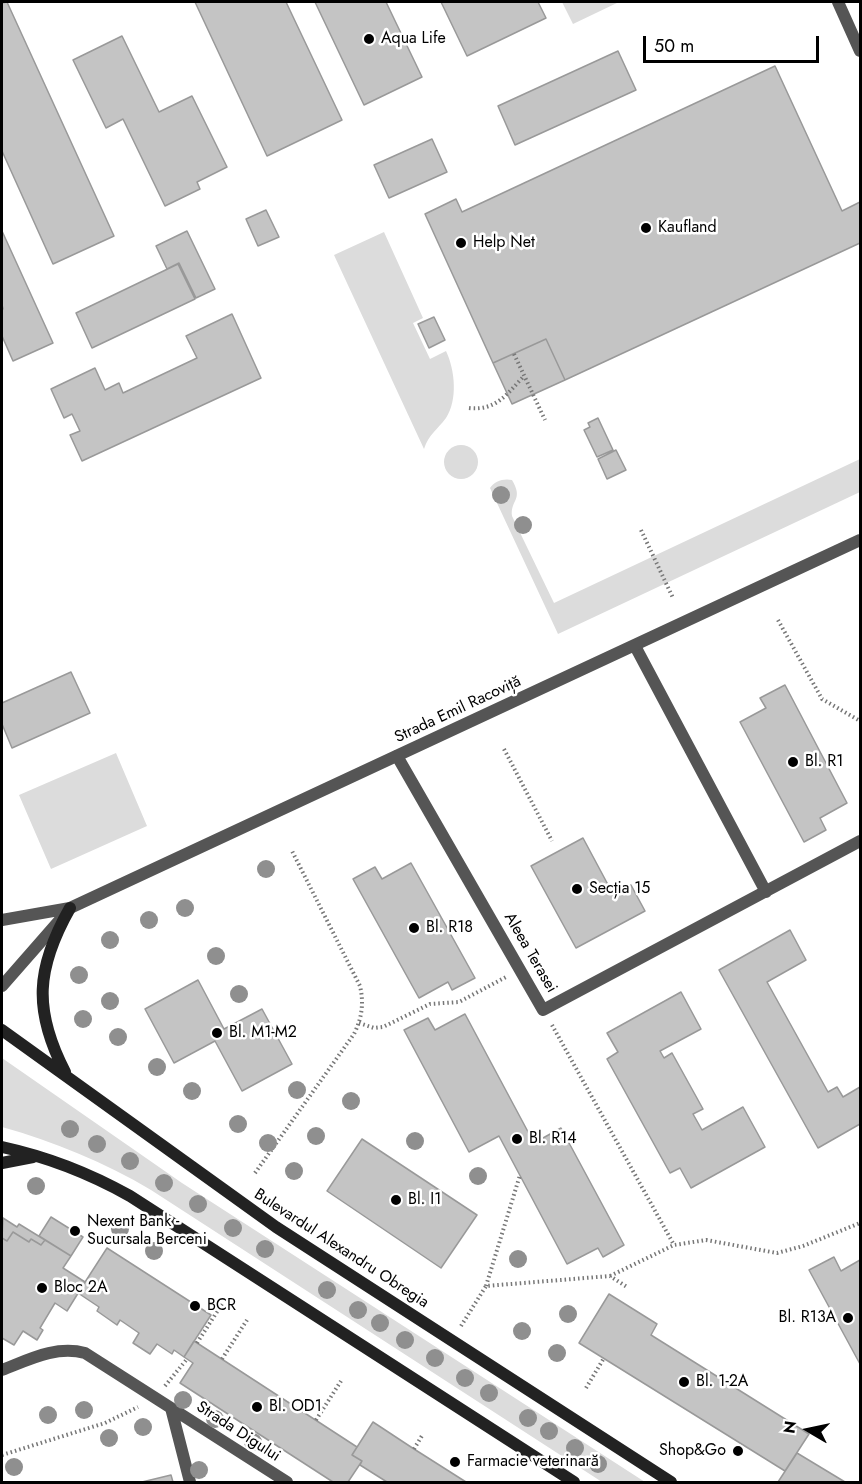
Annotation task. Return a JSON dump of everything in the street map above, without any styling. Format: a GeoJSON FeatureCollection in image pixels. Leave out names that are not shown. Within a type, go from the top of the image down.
{"type":"FeatureCollection","features":[{"type":"Feature","properties":{"kind":"main road"},"geometry":{"type":"LineString","coordinates":[[67,1075],[46,1029],[42,989],[50,947],[70,909]]}},
{"type":"Feature","properties":{"kind":"main road","name":"Bulevardul Alexandru Obregia"},"geometry":{"type":"LineString","coordinates":[[2,1030],[276,1227],[671,1482]]}},
{"type":"Feature","properties":{"kind":"main road"},"geometry":{"type":"LineString","coordinates":[[2,1148],[39,1156],[82,1172],[130,1196],[574,1482]]}},
{"type":"Feature","properties":{"kind":"main road"},"geometry":{"type":"LineString","coordinates":[[2,1163],[39,1156]]}},
{"type":"Feature","properties":{"kind":"street"},"geometry":{"type":"LineString","coordinates":[[838,2],[861,51]]}},
{"type":"Feature","properties":{"kind":"street","name":"Strada Emil Racoviță"},"geometry":{"type":"LineString","coordinates":[[2,921],[70,909],[861,540]]}},
{"type":"Feature","properties":{"kind":"street"},"geometry":{"type":"LineString","coordinates":[[635,646],[766,891]]}},
{"type":"Feature","properties":{"kind":"street","name":"Aleea Terasei"},"geometry":{"type":"LineString","coordinates":[[398,756],[543,1010],[861,841]]}},
{"type":"Feature","properties":{"kind":"street","name":"Strada Emil Racoviță"},"geometry":{"type":"LineString","coordinates":[[2,986],[30,951],[70,909]]}},
{"type":"Feature","properties":{"kind":"street","name":"Strada Digului"},"geometry":{"type":"LineString","coordinates":[[2,1370],[57,1351],[78,1351],[91,1356],[287,1482]]}},
{"type":"Feature","properties":{"kind":"street"},"geometry":{"type":"LineString","coordinates":[[171,1408],[190,1482]]}},
{"type":"Feature","properties":{"kind":"path"},"geometry":{"type":"LineString","coordinates":[[514,354],[544,420]]}},
{"type":"Feature","properties":{"kind":"path"},"geometry":{"type":"LineString","coordinates":[[469,408],[480,410],[496,404],[524,375]]}},
{"type":"Feature","properties":{"kind":"path"},"geometry":{"type":"LineString","coordinates":[[641,530],[673,598]]}},
{"type":"Feature","properties":{"kind":"path"},"geometry":{"type":"LineString","coordinates":[[778,620],[822,699],[861,721]]}},
{"type":"Feature","properties":{"kind":"path"},"geometry":{"type":"LineString","coordinates":[[504,749],[552,841]]}},
{"type":"Feature","properties":{"kind":"path"},"geometry":{"type":"LineString","coordinates":[[255,1173],[354,1034],[362,1010],[360,986],[291,849]]}},
{"type":"Feature","properties":{"kind":"path"},"geometry":{"type":"LineString","coordinates":[[359,1023],[374,1028],[382,1027],[430,1004],[459,1002],[520,969]]}},
{"type":"Feature","properties":{"kind":"path"},"geometry":{"type":"LineString","coordinates":[[543,1010],[674,1245]]}},
{"type":"Feature","properties":{"kind":"path"},"geometry":{"type":"LineString","coordinates":[[452,1341],[486,1286],[520,1175]]}},
{"type":"Feature","properties":{"kind":"path"},"geometry":{"type":"LineString","coordinates":[[486,1286],[610,1276],[674,1245],[706,1240],[777,1253],[803,1246],[861,1223]]}},
{"type":"Feature","properties":{"kind":"path"},"geometry":{"type":"LineString","coordinates":[[610,1276],[627,1287]]}},
{"type":"Feature","properties":{"kind":"path"},"geometry":{"type":"LineString","coordinates":[[197,1343],[222,1304]]}},
{"type":"Feature","properties":{"kind":"path"},"geometry":{"type":"LineString","coordinates":[[222,1359],[247,1320]]}},
{"type":"Feature","properties":{"kind":"path"},"geometry":{"type":"LineString","coordinates":[[586,1388],[604,1358]]}},
{"type":"Feature","properties":{"kind":"path"},"geometry":{"type":"LineString","coordinates":[[2,1455],[105,1423],[135,1409],[171,1380],[187,1359]]}},
{"type":"Feature","properties":{"kind":"path"},"geometry":{"type":"LineString","coordinates":[[316,1420],[341,1381]]}},
{"type":"Feature","properties":{"kind":"path"},"geometry":{"type":"LineString","coordinates":[[414,1449],[423,1434]]}},
{"type":"Feature","properties":{"kind":"shaded area"},"geometry":{"type":"Polygon","coordinates":[[[562,2],[619,2],[573,24],[562,2]]]}},
{"type":"Feature","properties":{"kind":"shaded area"},"geometry":{"type":"Polygon","coordinates":[[[384,232],[423,318],[413,323],[430,359],[446,351],[453,376],[454,394],[450,411],[424,449],[334,255],[384,232]]]}},
{"type":"Feature","properties":{"kind":"shaded area"},"geometry":{"type":"Polygon","coordinates":[[[461,445],[473,450],[478,462],[473,474],[461,479],[449,474],[444,462],[449,450],[461,445]]]}},
{"type":"Feature","properties":{"kind":"shaded area"},"geometry":{"type":"Polygon","coordinates":[[[860,459],[860,492],[558,634],[490,488],[500,481],[512,480],[517,496],[512,516],[554,603],[860,459]]]}},
{"type":"Feature","properties":{"kind":"shaded area"},"geometry":{"type":"Polygon","coordinates":[[[116,753],[147,826],[51,869],[19,795],[116,753]]]}},
{"type":"Feature","properties":{"kind":"shaded area"},"geometry":{"type":"Polygon","coordinates":[[[2,1058],[182,1183],[645,1482],[602,1482],[151,1190],[79,1154],[2,1127],[2,1058]]]}},
{"type":"Feature","properties":{"kind":"building"},"geometry":{"type":"Polygon","coordinates":[[[7,2],[114,236],[53,264],[2,151],[2,3],[7,2]]]}},
{"type":"Feature","properties":{"kind":"building"},"geometry":{"type":"Polygon","coordinates":[[[195,2],[286,2],[342,120],[267,156],[195,2]]]}},
{"type":"Feature","properties":{"kind":"building","name":"Aqua Life"},"geometry":{"type":"Polygon","coordinates":[[[315,2],[386,2],[422,77],[364,105],[315,2]]]}},
{"type":"Feature","properties":{"kind":"building"},"geometry":{"type":"Polygon","coordinates":[[[441,2],[538,2],[546,18],[467,56],[441,2]]]}},
{"type":"Feature","properties":{"kind":"building"},"geometry":{"type":"Polygon","coordinates":[[[122,36],[159,112],[192,96],[227,167],[197,182],[200,189],[165,206],[123,119],[106,128],[73,60],[122,36]]]}},
{"type":"Feature","properties":{"kind":"building"},"geometry":{"type":"Polygon","coordinates":[[[618,51],[636,90],[515,145],[498,106],[618,51]]]}},
{"type":"Feature","properties":{"kind":"building","name":"Kaufland"},"geometry":{"type":"Polygon","coordinates":[[[775,66],[842,211],[860,202],[860,243],[565,380],[546,339],[493,363],[425,214],[456,199],[462,212],[775,66]]]}},
{"type":"Feature","properties":{"kind":"building"},"geometry":{"type":"Polygon","coordinates":[[[432,139],[447,172],[389,198],[374,165],[432,139]]]}},
{"type":"Feature","properties":{"kind":"building"},"geometry":{"type":"Polygon","coordinates":[[[266,210],[279,237],[258,246],[246,219],[266,210]]]}},
{"type":"Feature","properties":{"kind":"building"},"geometry":{"type":"Polygon","coordinates":[[[2,231],[53,343],[13,361],[2,336],[2,231]]]}},
{"type":"Feature","properties":{"kind":"building"},"geometry":{"type":"Polygon","coordinates":[[[187,231],[215,289],[196,298],[179,263],[167,269],[156,246],[187,231]]]}},
{"type":"Feature","properties":{"kind":"building"},"geometry":{"type":"Polygon","coordinates":[[[178,264],[195,299],[92,348],[76,313],[178,264]]]}},
{"type":"Feature","properties":{"kind":"building"},"geometry":{"type":"Polygon","coordinates":[[[232,314],[261,378],[82,461],[70,435],[80,431],[72,414],[64,418],[51,389],[95,368],[105,390],[119,383],[123,393],[197,358],[186,336],[232,314]]]}},
{"type":"Feature","properties":{"kind":"building"},"geometry":{"type":"Polygon","coordinates":[[[434,317],[445,340],[429,348],[418,324],[434,317]]]}},
{"type":"Feature","properties":{"kind":"building"},"geometry":{"type":"Polygon","coordinates":[[[546,339],[565,380],[512,404],[493,363],[546,339]]]}},
{"type":"Feature","properties":{"kind":"building"},"geometry":{"type":"Polygon","coordinates":[[[598,418],[613,450],[597,457],[584,430],[590,427],[588,423],[598,418]]]}},
{"type":"Feature","properties":{"kind":"building"},"geometry":{"type":"Polygon","coordinates":[[[616,450],[626,470],[607,479],[598,459],[616,450]]]}},
{"type":"Feature","properties":{"kind":"building"},"geometry":{"type":"Polygon","coordinates":[[[71,672],[90,713],[12,748],[2,724],[2,703],[71,672]]]}},
{"type":"Feature","properties":{"kind":"building","name":"Bl. R1"},"geometry":{"type":"Polygon","coordinates":[[[785,685],[847,803],[820,818],[826,830],[804,842],[740,722],[766,708],[760,698],[785,685]]]}},
{"type":"Feature","properties":{"kind":"building","name":"Secția 15"},"geometry":{"type":"Polygon","coordinates":[[[583,838],[613,894],[631,885],[645,911],[576,948],[531,866],[583,838]]]}},
{"type":"Feature","properties":{"kind":"building","name":"Bl. R18"},"geometry":{"type":"Polygon","coordinates":[[[411,863],[475,978],[452,990],[448,982],[419,998],[353,879],[375,867],[382,879],[411,863]]]}},
{"type":"Feature","properties":{"kind":"building"},"geometry":{"type":"Polygon","coordinates":[[[790,930],[806,960],[767,982],[828,1092],[837,1087],[843,1097],[860,1087],[860,1124],[818,1148],[719,970],[790,930]]]}},
{"type":"Feature","properties":{"kind":"building","name":"Bl. M1-M2"},"geometry":{"type":"Polygon","coordinates":[[[198,980],[224,1029],[262,1009],[292,1064],[242,1091],[215,1041],[174,1063],[145,1009],[198,980]]]}},
{"type":"Feature","properties":{"kind":"building"},"geometry":{"type":"Polygon","coordinates":[[[681,992],[701,1029],[660,1051],[664,1058],[672,1053],[703,1109],[693,1114],[702,1130],[743,1107],[765,1147],[691,1188],[680,1168],[670,1173],[607,1059],[618,1052],[607,1033],[681,992]]]}},
{"type":"Feature","properties":{"kind":"building","name":"Bl. R14"},"geometry":{"type":"Polygon","coordinates":[[[465,1014],[534,1143],[561,1128],[624,1245],[603,1257],[598,1248],[567,1264],[499,1136],[469,1152],[404,1030],[428,1018],[435,1030],[465,1014]]]}},
{"type":"Feature","properties":{"kind":"building","name":"Bl. I1"},"geometry":{"type":"Polygon","coordinates":[[[362,1139],[477,1215],[441,1268],[327,1191],[362,1139]]]}},
{"type":"Feature","properties":{"kind":"building"},"geometry":{"type":"Polygon","coordinates":[[[51,1217],[83,1237],[71,1256],[39,1236],[51,1217]]]}},
{"type":"Feature","properties":{"kind":"building"},"geometry":{"type":"Polygon","coordinates":[[[3,1218],[17,1227],[19,1224],[45,1240],[41,1245],[31,1239],[29,1242],[13,1232],[7,1241],[2,1238],[3,1218]]]}},
{"type":"Feature","properties":{"kind":"building","name":"Bloc 2A"},"geometry":{"type":"Polygon","coordinates":[[[13,1232],[29,1242],[31,1239],[41,1245],[45,1240],[71,1256],[63,1268],[85,1282],[67,1311],[55,1303],[40,1328],[43,1330],[37,1340],[23,1331],[14,1345],[2,1338],[2,1238],[7,1241],[13,1232]]]}},
{"type":"Feature","properties":{"kind":"building"},"geometry":{"type":"Polygon","coordinates":[[[107,1248],[211,1315],[184,1357],[174,1350],[172,1354],[157,1344],[150,1354],[133,1343],[139,1333],[120,1320],[117,1325],[97,1311],[99,1307],[78,1293],[107,1248]]]}},
{"type":"Feature","properties":{"kind":"building","name":"Bl. R13A"},"geometry":{"type":"Polygon","coordinates":[[[834,1257],[841,1271],[860,1260],[860,1364],[809,1270],[834,1257]]]}},
{"type":"Feature","properties":{"kind":"building","name":"Bl. 1-2A"},"geometry":{"type":"Polygon","coordinates":[[[609,1294],[657,1324],[651,1335],[809,1434],[785,1471],[579,1343],[609,1294]]]}},
{"type":"Feature","properties":{"kind":"building","name":"Bl. OD1"},"geometry":{"type":"Polygon","coordinates":[[[194,1341],[357,1447],[352,1455],[362,1461],[348,1482],[333,1482],[180,1383],[193,1363],[184,1357],[194,1341]]]}},
{"type":"Feature","properties":{"kind":"building","name":"Bl. OD1"},"geometry":{"type":"Polygon","coordinates":[[[373,1422],[466,1482],[387,1482],[360,1465],[362,1461],[352,1455],[373,1422]]]}},
{"type":"Feature","properties":{"kind":"building"},"geometry":{"type":"Polygon","coordinates":[[[797,1453],[845,1482],[778,1482],[797,1453]]]}},
{"type":"Feature","properties":{"kind":"building"},"geometry":{"type":"Polygon","coordinates":[[[171,1475],[173,1482],[142,1482],[171,1475]]]}},
{"type":"Feature","properties":{"kind":"place","name":"Aqua Life"},"geometry":{"type":"Point","coordinates":[369,39]}},
{"type":"Feature","properties":{"kind":"place","name":"Kaufland"},"geometry":{"type":"Point","coordinates":[646,228]}},
{"type":"Feature","properties":{"kind":"place","name":"Help Net"},"geometry":{"type":"Point","coordinates":[461,243]}},
{"type":"Feature","properties":{"kind":"place","name":"Bl. R1"},"geometry":{"type":"Point","coordinates":[793,762]}},
{"type":"Feature","properties":{"kind":"place","name":"Secția 15"},"geometry":{"type":"Point","coordinates":[577,889]}},
{"type":"Feature","properties":{"kind":"place","name":"Bl. R18"},"geometry":{"type":"Point","coordinates":[414,928]}},
{"type":"Feature","properties":{"kind":"place","name":"Bl. M1-M2"},"geometry":{"type":"Point","coordinates":[217,1033]}},
{"type":"Feature","properties":{"kind":"place","name":"Bl. R14"},"geometry":{"type":"Point","coordinates":[517,1139]}},
{"type":"Feature","properties":{"kind":"place","name":"Bl. I1"},"geometry":{"type":"Point","coordinates":[396,1200]}},
{"type":"Feature","properties":{"kind":"place","name":"Nexent Bank - Sucursala Berceni"},"geometry":{"type":"Point","coordinates":[75,1231]}},
{"type":"Feature","properties":{"kind":"place","name":"Bloc 2A"},"geometry":{"type":"Point","coordinates":[42,1288]}},
{"type":"Feature","properties":{"kind":"place","name":"BCR"},"geometry":{"type":"Point","coordinates":[195,1306]}},
{"type":"Feature","properties":{"kind":"place","name":"Bl. R13A"},"geometry":{"type":"Point","coordinates":[848,1318]}},
{"type":"Feature","properties":{"kind":"place","name":"Bl. 1-2A"},"geometry":{"type":"Point","coordinates":[684,1382]}},
{"type":"Feature","properties":{"kind":"place","name":"Bl. OD1"},"geometry":{"type":"Point","coordinates":[257,1407]}},
{"type":"Feature","properties":{"kind":"place","name":"Shop&Go"},"geometry":{"type":"Point","coordinates":[738,1451]}},
{"type":"Feature","properties":{"kind":"place","name":"Farmacie veterinară"},"geometry":{"type":"Point","coordinates":[455,1462]}}]}
